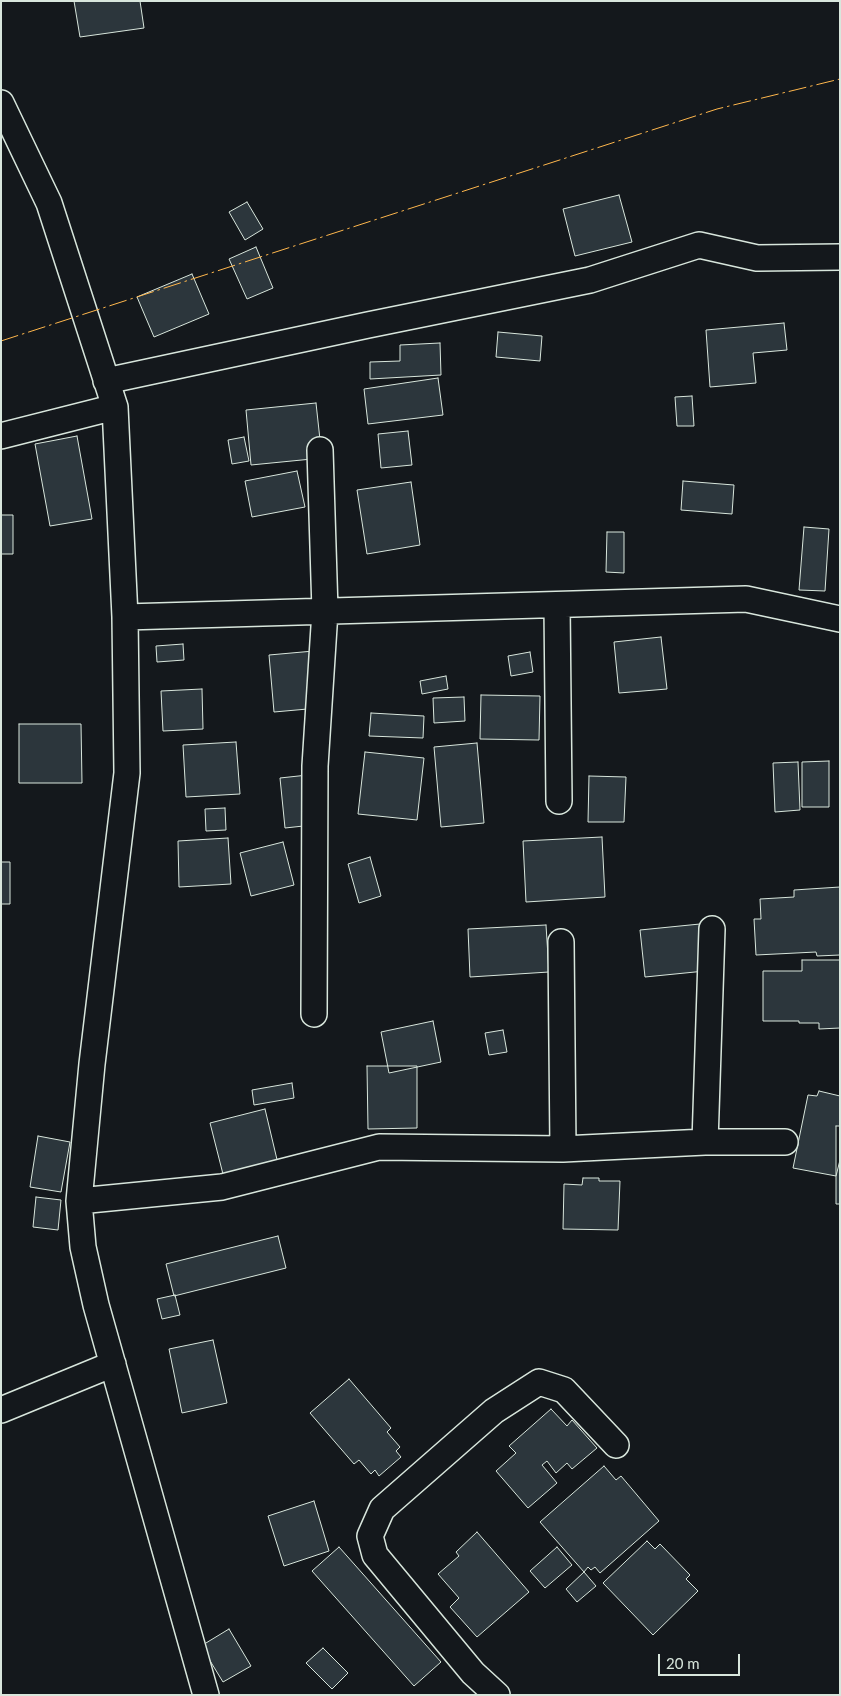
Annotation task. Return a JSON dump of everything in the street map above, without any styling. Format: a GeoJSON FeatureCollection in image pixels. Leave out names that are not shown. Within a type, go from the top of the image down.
{"type":"FeatureCollection","features":[{"type":"Feature","properties":{"kind":"street"},"geometry":{"type":"LineString","coordinates":[[1,104],[48,203],[115,407],[125,617],[127,773],[91,1072],[79,1201],[83,1247],[96,1305],[206,1695]]}},
{"type":"Feature","properties":{"kind":"street"},"geometry":{"type":"LineString","coordinates":[[106,381],[368,324],[590,280],[700,245],[757,258],[840,257]]}},
{"type":"Feature","properties":{"kind":"street"},"geometry":{"type":"LineString","coordinates":[[1,436],[115,407]]}},
{"type":"Feature","properties":{"kind":"street"},"geometry":{"type":"LineString","coordinates":[[314,1014],[315,766],[325,611],[320,450]]}},
{"type":"Feature","properties":{"kind":"street"},"geometry":{"type":"LineString","coordinates":[[125,617],[746,599],[840,619]]}},
{"type":"Feature","properties":{"kind":"street"},"geometry":{"type":"LineString","coordinates":[[557,604],[559,801]]}},
{"type":"Feature","properties":{"kind":"street"},"geometry":{"type":"LineString","coordinates":[[705,1142],[712,929]]}},
{"type":"Feature","properties":{"kind":"street"},"geometry":{"type":"LineString","coordinates":[[561,942],[563,1149]]}},
{"type":"Feature","properties":{"kind":"street"},"geometry":{"type":"LineString","coordinates":[[79,1201],[222,1187],[379,1147],[563,1149],[705,1142],[785,1142]]}},
{"type":"Feature","properties":{"kind":"street"},"geometry":{"type":"LineString","coordinates":[[1,1410],[113,1364]]}},
{"type":"Feature","properties":{"kind":"street"},"geometry":{"type":"LineString","coordinates":[[496,1695],[473,1673],[375,1555],[370,1536],[382,1509],[494,1411],[539,1382],[564,1390],[616,1445]]}},
{"type":"Feature","properties":{"kind":"building"},"geometry":{"type":"Polygon","coordinates":[[[74,1],[140,1],[144,28],[80,37],[74,1]]]}},
{"type":"Feature","properties":{"kind":"building"},"geometry":{"type":"Polygon","coordinates":[[[619,195],[632,242],[575,256],[563,209],[619,195]]]}},
{"type":"Feature","properties":{"kind":"building"},"geometry":{"type":"Polygon","coordinates":[[[247,202],[263,229],[245,240],[229,212],[247,202]]]}},
{"type":"Feature","properties":{"kind":"building"},"geometry":{"type":"Polygon","coordinates":[[[256,247],[273,288],[247,299],[229,259],[256,247]]]}},
{"type":"Feature","properties":{"kind":"building"},"geometry":{"type":"Polygon","coordinates":[[[192,274],[209,314],[154,337],[137,297],[192,274]]]}},
{"type":"Feature","properties":{"kind":"building"},"geometry":{"type":"Polygon","coordinates":[[[784,323],[787,350],[753,353],[756,383],[710,387],[706,330],[784,323]]]}},
{"type":"Feature","properties":{"kind":"building"},"geometry":{"type":"Polygon","coordinates":[[[498,332],[542,336],[540,361],[496,357],[498,332]]]}},
{"type":"Feature","properties":{"kind":"building"},"geometry":{"type":"Polygon","coordinates":[[[440,343],[441,375],[370,379],[370,362],[400,361],[400,345],[440,343]]]}},
{"type":"Feature","properties":{"kind":"building"},"geometry":{"type":"Polygon","coordinates":[[[438,378],[443,415],[368,424],[364,389],[438,378]]]}},
{"type":"Feature","properties":{"kind":"building"},"geometry":{"type":"Polygon","coordinates":[[[692,396],[694,426],[677,426],[675,397],[692,396]]]}},
{"type":"Feature","properties":{"kind":"building"},"geometry":{"type":"Polygon","coordinates":[[[316,403],[322,458],[251,465],[246,410],[316,403]]]}},
{"type":"Feature","properties":{"kind":"building"},"geometry":{"type":"Polygon","coordinates":[[[408,431],[412,465],[381,468],[378,434],[408,431]]]}},
{"type":"Feature","properties":{"kind":"building"},"geometry":{"type":"Polygon","coordinates":[[[77,436],[92,519],[50,526],[35,444],[77,436]]]}},
{"type":"Feature","properties":{"kind":"building"},"geometry":{"type":"Polygon","coordinates":[[[244,437],[249,461],[232,464],[228,440],[244,437]]]}},
{"type":"Feature","properties":{"kind":"building"},"geometry":{"type":"Polygon","coordinates":[[[297,471],[305,507],[252,517],[245,481],[297,471]]]}},
{"type":"Feature","properties":{"kind":"building"},"geometry":{"type":"Polygon","coordinates":[[[683,481],[734,485],[732,514],[681,510],[683,481]]]}},
{"type":"Feature","properties":{"kind":"building"},"geometry":{"type":"Polygon","coordinates":[[[411,482],[420,545],[367,554],[357,490],[411,482]]]}},
{"type":"Feature","properties":{"kind":"building"},"geometry":{"type":"Polygon","coordinates":[[[1,515],[13,515],[13,554],[1,554],[1,515]]]}},
{"type":"Feature","properties":{"kind":"building"},"geometry":{"type":"Polygon","coordinates":[[[804,527],[829,529],[825,591],[799,590],[804,527]]]}},
{"type":"Feature","properties":{"kind":"building"},"geometry":{"type":"Polygon","coordinates":[[[607,532],[624,532],[624,573],[606,572],[607,532]]]}},
{"type":"Feature","properties":{"kind":"building"},"geometry":{"type":"Polygon","coordinates":[[[661,637],[667,689],[619,693],[614,642],[661,637]]]}},
{"type":"Feature","properties":{"kind":"building"},"geometry":{"type":"Polygon","coordinates":[[[183,644],[184,660],[157,662],[156,646],[183,644]]]}},
{"type":"Feature","properties":{"kind":"building"},"geometry":{"type":"Polygon","coordinates":[[[325,650],[330,707],[274,712],[269,655],[325,650]]]}},
{"type":"Feature","properties":{"kind":"building"},"geometry":{"type":"Polygon","coordinates":[[[530,652],[533,672],[511,676],[508,656],[530,652]]]}},
{"type":"Feature","properties":{"kind":"building"},"geometry":{"type":"Polygon","coordinates":[[[446,676],[448,689],[422,694],[420,681],[446,676]]]}},
{"type":"Feature","properties":{"kind":"building"},"geometry":{"type":"Polygon","coordinates":[[[202,689],[203,729],[163,731],[161,691],[202,689]]]}},
{"type":"Feature","properties":{"kind":"building"},"geometry":{"type":"Polygon","coordinates":[[[481,695],[540,696],[539,740],[480,739],[481,695]]]}},
{"type":"Feature","properties":{"kind":"building"},"geometry":{"type":"Polygon","coordinates":[[[464,697],[465,721],[434,723],[433,698],[464,697]]]}},
{"type":"Feature","properties":{"kind":"building"},"geometry":{"type":"Polygon","coordinates":[[[371,713],[424,716],[423,738],[369,736],[371,713]]]}},
{"type":"Feature","properties":{"kind":"building"},"geometry":{"type":"Polygon","coordinates":[[[19,724],[81,724],[82,783],[19,783],[19,724]]]}},
{"type":"Feature","properties":{"kind":"building"},"geometry":{"type":"Polygon","coordinates":[[[236,742],[240,794],[186,797],[183,745],[236,742]]]}},
{"type":"Feature","properties":{"kind":"building"},"geometry":{"type":"Polygon","coordinates":[[[477,743],[484,823],[441,827],[434,747],[477,743]]]}},
{"type":"Feature","properties":{"kind":"building"},"geometry":{"type":"Polygon","coordinates":[[[365,752],[424,758],[417,820],[358,814],[365,752]]]}},
{"type":"Feature","properties":{"kind":"building"},"geometry":{"type":"Polygon","coordinates":[[[829,761],[829,807],[802,807],[802,762],[829,761]]]}},
{"type":"Feature","properties":{"kind":"building"},"geometry":{"type":"Polygon","coordinates":[[[798,762],[800,810],[775,812],[773,763],[798,762]]]}},
{"type":"Feature","properties":{"kind":"building"},"geometry":{"type":"Polygon","coordinates":[[[317,774],[322,824],[285,828],[280,778],[317,774]]]}},
{"type":"Feature","properties":{"kind":"building"},"geometry":{"type":"Polygon","coordinates":[[[589,776],[626,777],[624,822],[588,822],[589,776]]]}},
{"type":"Feature","properties":{"kind":"building"},"geometry":{"type":"Polygon","coordinates":[[[225,808],[226,830],[206,831],[205,809],[225,808]]]}},
{"type":"Feature","properties":{"kind":"building"},"geometry":{"type":"Polygon","coordinates":[[[602,837],[605,897],[526,902],[523,841],[602,837]]]}},
{"type":"Feature","properties":{"kind":"building"},"geometry":{"type":"Polygon","coordinates":[[[228,838],[231,884],[179,887],[178,841],[228,838]]]}},
{"type":"Feature","properties":{"kind":"building"},"geometry":{"type":"Polygon","coordinates":[[[283,842],[294,885],[251,896],[240,853],[283,842]]]}},
{"type":"Feature","properties":{"kind":"building"},"geometry":{"type":"Polygon","coordinates":[[[370,857],[381,896],[359,903],[348,864],[370,857]]]}},
{"type":"Feature","properties":{"kind":"building"},"geometry":{"type":"Polygon","coordinates":[[[1,862],[10,862],[10,904],[1,904],[1,862]]]}},
{"type":"Feature","properties":{"kind":"building"},"geometry":{"type":"Polygon","coordinates":[[[840,887],[840,955],[817,956],[816,952],[756,955],[754,919],[761,919],[760,899],[794,897],[794,890],[840,887]]]}},
{"type":"Feature","properties":{"kind":"building"},"geometry":{"type":"Polygon","coordinates":[[[700,924],[705,971],[645,977],[640,930],[700,924]]]}},
{"type":"Feature","properties":{"kind":"building"},"geometry":{"type":"Polygon","coordinates":[[[546,925],[549,972],[470,977],[468,929],[546,925]]]}},
{"type":"Feature","properties":{"kind":"building"},"geometry":{"type":"Polygon","coordinates":[[[802,960],[840,960],[840,1028],[819,1029],[819,1023],[799,1023],[799,1021],[763,1021],[763,971],[802,971],[802,960]]]}},
{"type":"Feature","properties":{"kind":"building"},"geometry":{"type":"Polygon","coordinates":[[[433,1021],[441,1062],[389,1073],[381,1032],[433,1021]]]}},
{"type":"Feature","properties":{"kind":"building"},"geometry":{"type":"Polygon","coordinates":[[[503,1030],[507,1052],[489,1055],[485,1033],[503,1030]]]}},
{"type":"Feature","properties":{"kind":"building"},"geometry":{"type":"Polygon","coordinates":[[[367,1066],[417,1066],[417,1128],[368,1129],[367,1066]]]}},
{"type":"Feature","properties":{"kind":"building"},"geometry":{"type":"Polygon","coordinates":[[[292,1083],[294,1098],[254,1105],[252,1090],[292,1083]]]}},
{"type":"Feature","properties":{"kind":"building"},"geometry":{"type":"Polygon","coordinates":[[[819,1091],[840,1096],[840,1160],[836,1176],[793,1168],[808,1095],[817,1096],[819,1091]]]}},
{"type":"Feature","properties":{"kind":"building"},"geometry":{"type":"Polygon","coordinates":[[[265,1109],[279,1168],[225,1182],[210,1123],[265,1109]]]}},
{"type":"Feature","properties":{"kind":"building"},"geometry":{"type":"Polygon","coordinates":[[[836,1126],[840,1126],[840,1204],[836,1204],[836,1126]]]}},
{"type":"Feature","properties":{"kind":"building"},"geometry":{"type":"Polygon","coordinates":[[[38,1136],[70,1142],[61,1192],[30,1187],[38,1136]]]}},
{"type":"Feature","properties":{"kind":"building"},"geometry":{"type":"Polygon","coordinates":[[[583,1178],[599,1178],[599,1181],[620,1181],[618,1230],[563,1229],[564,1184],[582,1185],[583,1178]]]}},
{"type":"Feature","properties":{"kind":"building"},"geometry":{"type":"Polygon","coordinates":[[[36,1197],[61,1200],[58,1230],[33,1227],[36,1197]]]}},
{"type":"Feature","properties":{"kind":"building"},"geometry":{"type":"Polygon","coordinates":[[[278,1236],[286,1268],[174,1296],[166,1264],[278,1236]]]}},
{"type":"Feature","properties":{"kind":"building"},"geometry":{"type":"Polygon","coordinates":[[[175,1295],[180,1315],[162,1319],[157,1299],[175,1295]]]}},
{"type":"Feature","properties":{"kind":"building"},"geometry":{"type":"Polygon","coordinates":[[[213,1340],[227,1403],[182,1413],[169,1349],[213,1340]]]}},
{"type":"Feature","properties":{"kind":"building"},"geometry":{"type":"Polygon","coordinates":[[[349,1379],[391,1428],[387,1432],[400,1447],[396,1451],[401,1457],[379,1476],[375,1470],[371,1474],[359,1460],[354,1464],[310,1413],[349,1379]]]}},
{"type":"Feature","properties":{"kind":"building"},"geometry":{"type":"Polygon","coordinates":[[[551,1409],[567,1426],[572,1420],[597,1448],[572,1469],[567,1463],[556,1473],[547,1461],[542,1465],[557,1483],[528,1508],[496,1471],[516,1453],[509,1446],[551,1409]]]}},
{"type":"Feature","properties":{"kind":"building"},"geometry":{"type":"Polygon","coordinates":[[[604,1466],[616,1480],[621,1476],[659,1521],[600,1573],[595,1567],[591,1570],[588,1567],[584,1572],[540,1522],[604,1466]]]}},
{"type":"Feature","properties":{"kind":"building"},"geometry":{"type":"Polygon","coordinates":[[[314,1501],[329,1551],[284,1566],[268,1516],[314,1501]]]}},
{"type":"Feature","properties":{"kind":"building"},"geometry":{"type":"Polygon","coordinates":[[[477,1532],[529,1592],[477,1637],[450,1607],[459,1598],[438,1574],[459,1556],[456,1552],[477,1532]]]}},
{"type":"Feature","properties":{"kind":"building"},"geometry":{"type":"Polygon","coordinates":[[[647,1541],[655,1549],[660,1544],[690,1575],[686,1579],[698,1591],[653,1635],[603,1583],[647,1541]]]}},
{"type":"Feature","properties":{"kind":"building"},"geometry":{"type":"Polygon","coordinates":[[[339,1547],[441,1662],[414,1686],[312,1571],[339,1547]]]}},
{"type":"Feature","properties":{"kind":"building"},"geometry":{"type":"Polygon","coordinates":[[[557,1547],[572,1565],[545,1588],[530,1571],[557,1547]]]}},
{"type":"Feature","properties":{"kind":"building"},"geometry":{"type":"Polygon","coordinates":[[[584,1572],[596,1586],[577,1602],[566,1589],[584,1572]]]}},
{"type":"Feature","properties":{"kind":"building"},"geometry":{"type":"Polygon","coordinates":[[[229,1629],[251,1666],[223,1682],[201,1646],[229,1629]]]}},
{"type":"Feature","properties":{"kind":"building"},"geometry":{"type":"Polygon","coordinates":[[[323,1648],[348,1673],[332,1689],[306,1663],[323,1648]]]}},
{"type":"Feature","properties":{"kind":"power"},"geometry":{"type":"LineString","coordinates":[[1,341],[717,109],[840,79]]}}]}
